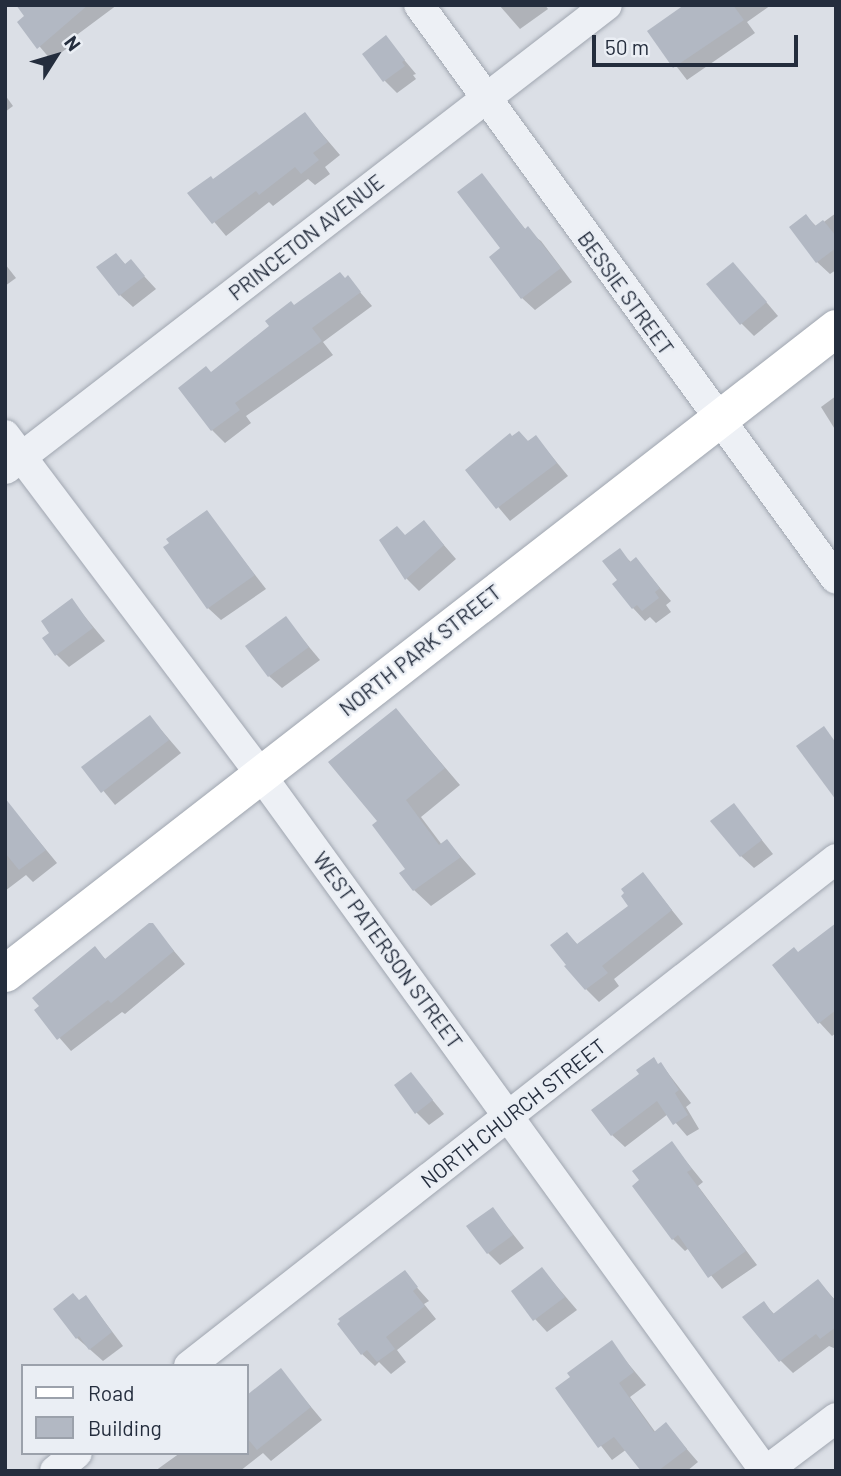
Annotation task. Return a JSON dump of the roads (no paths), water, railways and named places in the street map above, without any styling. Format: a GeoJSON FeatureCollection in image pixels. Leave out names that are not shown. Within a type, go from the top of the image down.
{"type":"FeatureCollection","features":[{"type":"Feature","properties":{"kind":"main road","name":"NORTH PARK STREET"},"geometry":{"type":"LineString","coordinates":[[5,973],[836,328]]}},
{"type":"Feature","properties":{"kind":"street","name":"BESSIE STREET"},"geometry":{"type":"LineString","coordinates":[[419,5],[717,419],[836,579]]}},
{"type":"Feature","properties":{"kind":"street","name":"PRINCETON AVENUE"},"geometry":{"type":"LineString","coordinates":[[10,453],[486,99],[607,5]]}},
{"type":"Feature","properties":{"kind":"street","name":"WEST PATERSON STREET"},"geometry":{"type":"LineString","coordinates":[[10,453],[260,774],[766,1471]]}},
{"type":"Feature","properties":{"kind":"street","name":"NORTH CHURCH STREET"},"geometry":{"type":"LineString","coordinates":[[192,1364],[836,859]]}},
{"type":"Feature","properties":{"kind":"street"},"geometry":{"type":"LineString","coordinates":[[766,1471],[836,1418]]}},
{"type":"Feature","properties":{"kind":"street"},"geometry":{"type":"LineString","coordinates":[[55,1471],[75,1455]]}}]}
